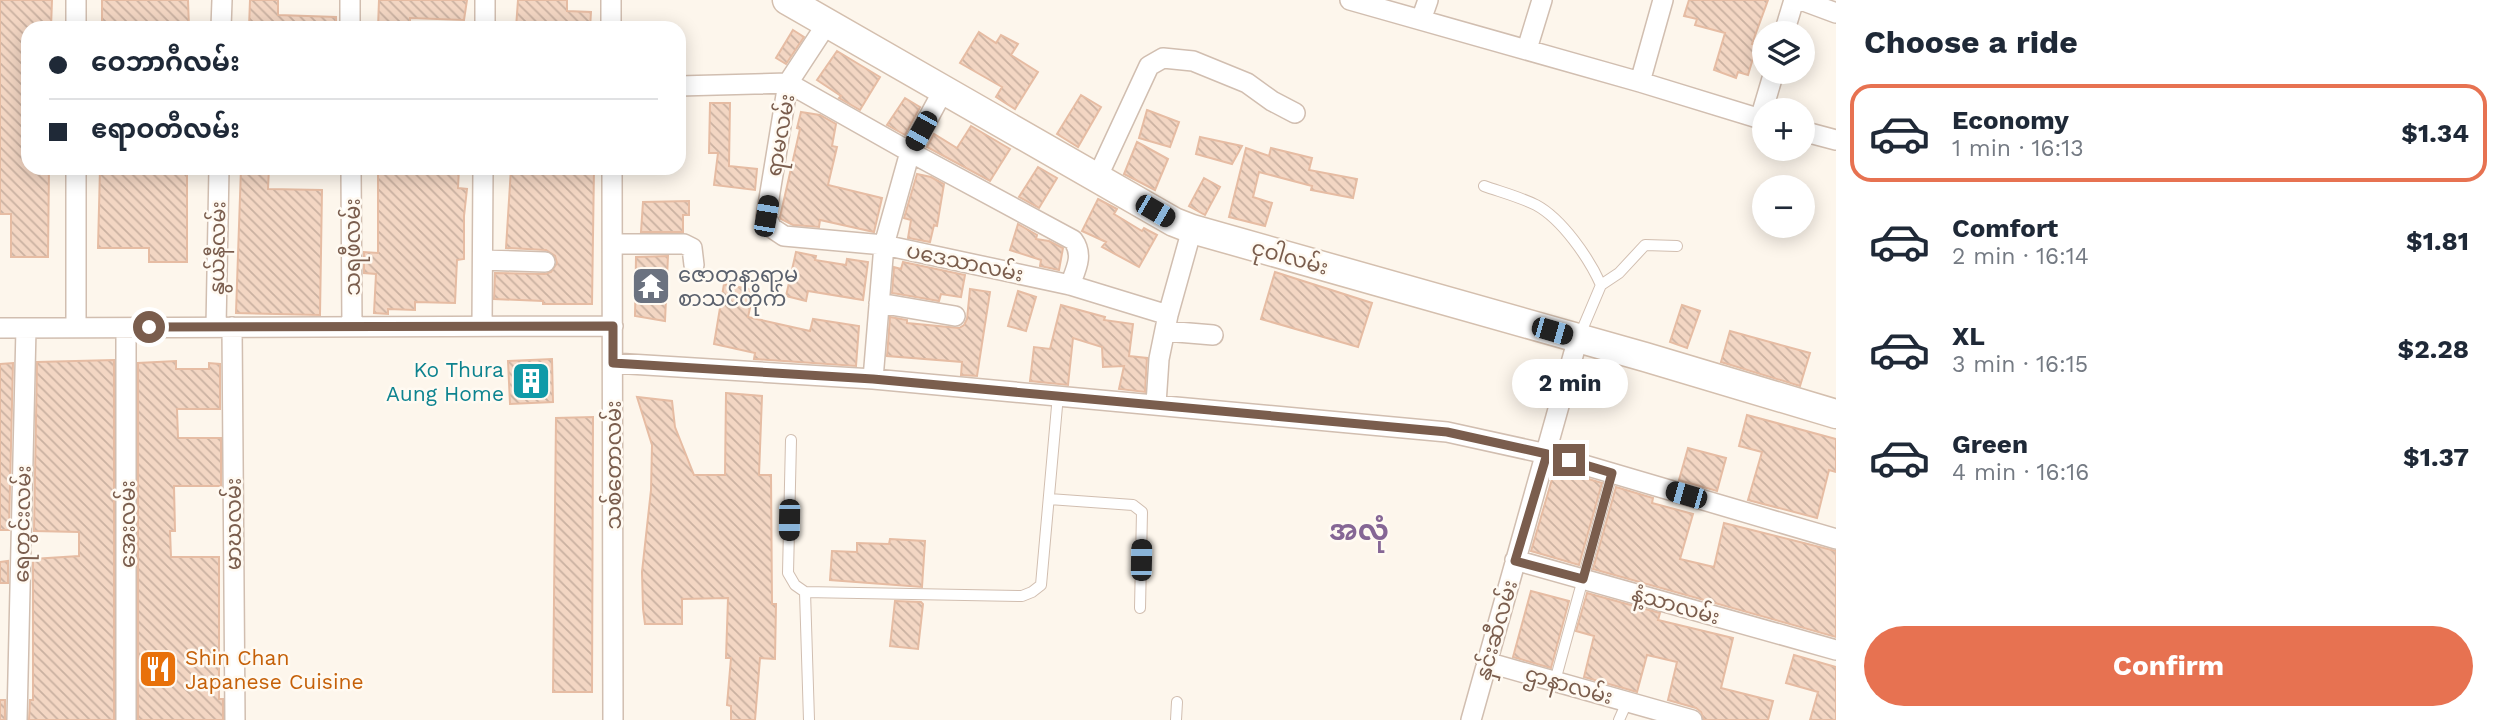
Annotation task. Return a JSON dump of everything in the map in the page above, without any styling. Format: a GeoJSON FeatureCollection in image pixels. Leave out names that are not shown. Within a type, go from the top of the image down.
{"type":"FeatureCollection","features":[{"type":"Feature","properties":{"kind":"street"},"geometry":{"type":"LineString","coordinates":[[76,0],[76,21]]}},
{"type":"Feature","properties":{"kind":"street"},"geometry":{"type":"LineString","coordinates":[[221,21],[222,0]]}},
{"type":"Feature","properties":{"kind":"street"},"geometry":{"type":"LineString","coordinates":[[350,0],[350,21]]}},
{"type":"Feature","properties":{"kind":"street"},"geometry":{"type":"LineString","coordinates":[[485,0],[485,21]]}},
{"type":"Feature","properties":{"kind":"street"},"geometry":{"type":"LineString","coordinates":[[611,0],[611,21]]}},
{"type":"Feature","properties":{"kind":"street","name":"ငုဝါလမ်း"},"geometry":{"type":"LineString","coordinates":[[787,0],[1174,222],[1836,414]]}},
{"type":"Feature","properties":{"kind":"street"},"geometry":{"type":"LineString","coordinates":[[1350,0],[1640,82],[1752,117]]}},
{"type":"Feature","properties":{"kind":"street"},"geometry":{"type":"LineString","coordinates":[[1422,20],[1428,0]]}},
{"type":"Feature","properties":{"kind":"street"},"geometry":{"type":"LineString","coordinates":[[1527,50],[1542,0]]}},
{"type":"Feature","properties":{"kind":"street"},"geometry":{"type":"LineString","coordinates":[[1640,82],[1663,0]]}},
{"type":"Feature","properties":{"kind":"street"},"geometry":{"type":"LineString","coordinates":[[1788,21],[1794,0]]}},
{"type":"Feature","properties":{"kind":"street"},"geometry":{"type":"LineString","coordinates":[[1801,0],[1836,13]]}},
{"type":"Feature","properties":{"kind":"street","name":"ရာမလမ်း"},"geometry":{"type":"LineString","coordinates":[[766,216],[788,83],[828,22]]}},
{"type":"Feature","properties":{"kind":"street"},"geometry":{"type":"LineString","coordinates":[[1097,178],[1149,66],[1163,58],[1192,61],[1247,83],[1294,113]]}},
{"type":"Feature","properties":{"kind":"street"},"geometry":{"type":"LineString","coordinates":[[686,86],[788,83],[1073,240],[1080,257],[1070,285]]}},
{"type":"Feature","properties":{"kind":"street"},"geometry":{"type":"LineString","coordinates":[[873,379],[884,245],[909,152],[944,89]]}},
{"type":"Feature","properties":{"kind":"street"},"geometry":{"type":"LineString","coordinates":[[1815,134],[1836,140]]}},
{"type":"Feature","properties":{"kind":"street"},"geometry":{"type":"LineString","coordinates":[[76,175],[76,328]]}},
{"type":"Feature","properties":{"kind":"street","name":"နွယ်နီလမ်း"},"geometry":{"type":"LineString","coordinates":[[219,175],[224,327]]}},
{"type":"Feature","properties":{"kind":"street","name":"သရဖီလမ်း"},"geometry":{"type":"LineString","coordinates":[[351,175],[352,327]]}},
{"type":"Feature","properties":{"kind":"street"},"geometry":{"type":"LineString","coordinates":[[482,326],[484,175]]}},
{"type":"Feature","properties":{"kind":"street","name":"သစ်တောလမ်း"},"geometry":{"type":"LineString","coordinates":[[612,175],[613,720]]}},
{"type":"Feature","properties":{"kind":"street","name":"ပဒေသာလမ်း"},"geometry":{"type":"LineString","coordinates":[[766,216],[772,228],[784,236],[884,245],[1070,285],[1167,323],[1213,335]]}},
{"type":"Feature","properties":{"kind":"street"},"geometry":{"type":"LineString","coordinates":[[1156,404],[1158,359],[1192,229]]}},
{"type":"Feature","properties":{"kind":"street"},"geometry":{"type":"LineString","coordinates":[[612,244],[684,244],[692,248],[694,265]]}},
{"type":"Feature","properties":{"kind":"street"},"geometry":{"type":"LineString","coordinates":[[483,260],[545,262]]}},
{"type":"Feature","properties":{"kind":"street"},"geometry":{"type":"LineString","coordinates":[[879,303],[955,316]]}},
{"type":"Feature","properties":{"kind":"street"},"geometry":{"type":"LineString","coordinates":[[0,328],[613,326]]}},
{"type":"Feature","properties":{"kind":"street","name":"မာဃလမ်း"},"geometry":{"type":"LineString","coordinates":[[224,327],[235,720]]}},
{"type":"Feature","properties":{"kind":"street","name":"ရေတွင်းလမ်း"},"geometry":{"type":"LineString","coordinates":[[17,720],[26,328]]}},
{"type":"Feature","properties":{"kind":"street","name":"အေးလမ်း"},"geometry":{"type":"LineString","coordinates":[[126,328],[126,720]]}},
{"type":"Feature","properties":{"kind":"street","name":"နှင်းဆီလမ်း"},"geometry":{"type":"LineString","coordinates":[[1471,720],[1578,338]]}},
{"type":"Feature","properties":{"kind":"street"},"geometry":{"type":"LineString","coordinates":[[613,363],[873,379],[1447,432],[1547,454],[1836,539]]}},
{"type":"Feature","properties":{"kind":"street","name":"နံ့သာလမ်း"},"geometry":{"type":"LineString","coordinates":[[1515,561],[1836,650]]}},
{"type":"Feature","properties":{"kind":"street","name":"ဌာနာလမ်း"},"geometry":{"type":"LineString","coordinates":[[1486,662],[1692,720]]}},
{"type":"Feature","properties":{"kind":"lane"},"geometry":{"type":"LineString","coordinates":[[1484,186],[1535,205],[1555,219],[1593,268],[1601,285]]}},
{"type":"Feature","properties":{"kind":"lane"},"geometry":{"type":"LineString","coordinates":[[1578,338],[1601,285],[1619,273],[1645,245],[1677,246]]}},
{"type":"Feature","properties":{"kind":"lane"},"geometry":{"type":"LineString","coordinates":[[791,440],[788,573],[795,585],[805,592],[1022,596],[1041,585],[1058,395]]}},
{"type":"Feature","properties":{"kind":"lane"},"geometry":{"type":"LineString","coordinates":[[1555,681],[1612,473]]}},
{"type":"Feature","properties":{"kind":"lane"},"geometry":{"type":"LineString","coordinates":[[1049,499],[1133,505],[1139,508],[1142,512],[1140,608]]}},
{"type":"Feature","properties":{"kind":"lane"},"geometry":{"type":"LineString","coordinates":[[805,592],[809,720]]}},
{"type":"Feature","properties":{"kind":"lane"},"geometry":{"type":"LineString","coordinates":[[1176,720],[1177,702]]}},
{"type":"Feature","properties":{"kind":"lane"},"geometry":{"type":"LineString","coordinates":[[1619,720],[1627,702]]}},
{"type":"Feature","properties":{"kind":"building"},"geometry":{"type":"Polygon","coordinates":[[[0,0],[52,0],[51,21],[21,21],[21,175],[49,175],[48,257],[11,257],[11,214],[0,214],[0,0]]]}},
{"type":"Feature","properties":{"kind":"building"},"geometry":{"type":"Polygon","coordinates":[[[102,0],[188,0],[189,21],[102,21],[102,0]]]}},
{"type":"Feature","properties":{"kind":"building"},"geometry":{"type":"Polygon","coordinates":[[[250,0],[278,0],[278,15],[336,17],[336,21],[249,21],[250,0]]]}},
{"type":"Feature","properties":{"kind":"building"},"geometry":{"type":"Polygon","coordinates":[[[379,0],[467,0],[464,20],[410,18],[410,21],[378,21],[379,0]]]}},
{"type":"Feature","properties":{"kind":"building"},"geometry":{"type":"Polygon","coordinates":[[[518,0],[567,0],[567,11],[591,12],[590,21],[516,21],[518,0]]]}},
{"type":"Feature","properties":{"kind":"building"},"geometry":{"type":"Polygon","coordinates":[[[1689,0],[1768,0],[1760,21],[1752,21],[1752,62],[1748,75],[1738,72],[1736,78],[1714,70],[1725,33],[1695,25],[1697,19],[1684,16],[1689,0]]]}},
{"type":"Feature","properties":{"kind":"building"},"geometry":{"type":"Polygon","coordinates":[[[793,30],[804,37],[786,64],[776,58],[793,30]]]}},
{"type":"Feature","properties":{"kind":"building"},"geometry":{"type":"Polygon","coordinates":[[[979,32],[996,43],[1001,35],[1018,44],[1011,55],[1038,72],[1015,109],[996,97],[1002,87],[960,63],[979,32]]]}},
{"type":"Feature","properties":{"kind":"building"},"geometry":{"type":"Polygon","coordinates":[[[837,51],[880,77],[860,110],[839,98],[841,96],[817,80],[837,51]]]}},
{"type":"Feature","properties":{"kind":"building"},"geometry":{"type":"Polygon","coordinates":[[[1081,95],[1101,107],[1078,147],[1057,134],[1081,95]]]}},
{"type":"Feature","properties":{"kind":"building"},"geometry":{"type":"Polygon","coordinates":[[[905,98],[920,107],[905,135],[887,125],[905,98]]]}},
{"type":"Feature","properties":{"kind":"building"},"geometry":{"type":"Polygon","coordinates":[[[710,103],[730,103],[729,166],[757,169],[755,190],[714,185],[718,153],[709,153],[710,103]]]}},
{"type":"Feature","properties":{"kind":"building"},"geometry":{"type":"Polygon","coordinates":[[[1147,110],[1179,122],[1170,147],[1139,138],[1147,110]]]}},
{"type":"Feature","properties":{"kind":"building"},"geometry":{"type":"Polygon","coordinates":[[[801,112],[820,115],[836,124],[832,146],[837,147],[828,185],[882,198],[874,232],[820,220],[819,227],[793,225],[781,219],[800,129],[797,128],[801,112]]]}},
{"type":"Feature","properties":{"kind":"building"},"geometry":{"type":"Polygon","coordinates":[[[971,126],[1010,149],[990,181],[927,147],[934,134],[957,148],[971,126]]]}},
{"type":"Feature","properties":{"kind":"building"},"geometry":{"type":"Polygon","coordinates":[[[1200,137],[1242,146],[1232,164],[1196,154],[1200,137]]]}},
{"type":"Feature","properties":{"kind":"building"},"geometry":{"type":"Polygon","coordinates":[[[1137,142],[1168,159],[1155,190],[1124,174],[1137,142]]]}},
{"type":"Feature","properties":{"kind":"building"},"geometry":{"type":"Polygon","coordinates":[[[1246,148],[1269,156],[1271,148],[1312,158],[1309,170],[1357,179],[1353,198],[1311,190],[1312,186],[1259,172],[1253,197],[1272,203],[1265,226],[1229,217],[1246,148]]]}},
{"type":"Feature","properties":{"kind":"building"},"geometry":{"type":"Polygon","coordinates":[[[1038,167],[1057,178],[1039,208],[1019,197],[1038,167]]]}},
{"type":"Feature","properties":{"kind":"building"},"geometry":{"type":"Polygon","coordinates":[[[917,174],[944,184],[937,226],[934,225],[930,242],[908,238],[911,220],[904,218],[917,174]]]}},
{"type":"Feature","properties":{"kind":"building"},"geometry":{"type":"Polygon","coordinates":[[[100,175],[187,175],[187,262],[149,262],[149,248],[98,248],[100,175]]]}},
{"type":"Feature","properties":{"kind":"building"},"geometry":{"type":"Polygon","coordinates":[[[241,175],[269,175],[268,189],[322,190],[320,315],[236,313],[241,175]]]}},
{"type":"Feature","properties":{"kind":"building"},"geometry":{"type":"Polygon","coordinates":[[[378,175],[459,175],[458,188],[467,189],[464,259],[457,260],[455,303],[415,302],[415,310],[388,309],[388,314],[374,313],[376,274],[364,273],[364,252],[378,253],[378,175]]]}},
{"type":"Feature","properties":{"kind":"building"},"geometry":{"type":"Polygon","coordinates":[[[511,175],[594,175],[592,304],[543,304],[543,301],[494,299],[495,273],[545,274],[551,272],[557,263],[555,256],[546,250],[506,248],[511,175]]]}},
{"type":"Feature","properties":{"kind":"building"},"geometry":{"type":"Polygon","coordinates":[[[1204,178],[1220,187],[1205,215],[1189,206],[1204,178]]]}},
{"type":"Feature","properties":{"kind":"building"},"geometry":{"type":"Polygon","coordinates":[[[1098,199],[1117,209],[1114,214],[1142,231],[1144,228],[1157,235],[1139,267],[1102,247],[1106,242],[1082,231],[1098,199]]]}},
{"type":"Feature","properties":{"kind":"building"},"geometry":{"type":"Polygon","coordinates":[[[689,201],[689,215],[683,215],[683,232],[641,232],[643,202],[689,201]]]}},
{"type":"Feature","properties":{"kind":"building"},"geometry":{"type":"Polygon","coordinates":[[[1018,224],[1037,235],[1036,239],[1049,241],[1063,248],[1059,270],[1040,266],[1041,260],[1010,250],[1018,224]]]}},
{"type":"Feature","properties":{"kind":"building"},"geometry":{"type":"Polygon","coordinates":[[[796,252],[816,256],[815,260],[846,265],[847,259],[868,262],[863,300],[808,291],[806,301],[786,296],[796,252]]]}},
{"type":"Feature","properties":{"kind":"building","name":"ဇောတနာရာမ စာသင်တိုက်"},"geometry":{"type":"Polygon","coordinates":[[[668,256],[665,321],[635,316],[636,257],[668,256]]]}},
{"type":"Feature","properties":{"kind":"building"},"geometry":{"type":"Polygon","coordinates":[[[903,262],[965,275],[961,297],[941,294],[939,301],[892,293],[894,267],[901,269],[903,262]]]}},
{"type":"Feature","properties":{"kind":"building"},"geometry":{"type":"Polygon","coordinates":[[[1275,272],[1372,303],[1358,347],[1261,319],[1275,272]]]}},
{"type":"Feature","properties":{"kind":"building"},"geometry":{"type":"Polygon","coordinates":[[[724,284],[754,290],[748,317],[810,331],[813,319],[859,326],[856,366],[754,359],[755,353],[714,344],[724,284]]]}},
{"type":"Feature","properties":{"kind":"building"},"geometry":{"type":"Polygon","coordinates":[[[970,289],[990,292],[977,376],[961,375],[962,362],[887,356],[890,317],[907,320],[907,323],[959,328],[967,319],[970,289]]]}},
{"type":"Feature","properties":{"kind":"building"},"geometry":{"type":"Polygon","coordinates":[[[1018,291],[1036,297],[1026,331],[1008,326],[1018,291]]]}},
{"type":"Feature","properties":{"kind":"building"},"geometry":{"type":"Polygon","coordinates":[[[1061,305],[1105,317],[1104,320],[1133,324],[1129,356],[1147,358],[1145,392],[1119,389],[1124,366],[1103,367],[1102,347],[1073,338],[1068,385],[1030,381],[1034,347],[1050,349],[1061,305]]]}},
{"type":"Feature","properties":{"kind":"building"},"geometry":{"type":"Polygon","coordinates":[[[1682,305],[1700,311],[1687,348],[1670,342],[1682,305]]]}},
{"type":"Feature","properties":{"kind":"building"},"geometry":{"type":"Polygon","coordinates":[[[1730,331],[1810,353],[1800,386],[1721,362],[1730,331]]]}},
{"type":"Feature","properties":{"kind":"building","name":"Ko Thura Aung Home"},"geometry":{"type":"Polygon","coordinates":[[[552,359],[553,402],[510,404],[508,361],[552,359]]]}},
{"type":"Feature","properties":{"kind":"building"},"geometry":{"type":"Polygon","coordinates":[[[114,360],[114,720],[29,720],[30,700],[33,700],[33,559],[79,556],[79,532],[34,531],[37,362],[114,360]]]}},
{"type":"Feature","properties":{"kind":"building"},"geometry":{"type":"Polygon","coordinates":[[[176,361],[176,369],[209,369],[209,363],[220,364],[220,409],[177,409],[178,438],[221,438],[221,486],[174,486],[175,531],[170,531],[171,557],[219,557],[219,699],[223,699],[223,720],[138,720],[138,363],[176,361]]]}},
{"type":"Feature","properties":{"kind":"building"},"geometry":{"type":"Polygon","coordinates":[[[13,363],[9,530],[0,530],[0,364],[13,363]]]}},
{"type":"Feature","properties":{"kind":"building"},"geometry":{"type":"Polygon","coordinates":[[[726,393],[762,396],[759,475],[771,475],[772,604],[776,604],[775,659],[760,658],[755,720],[731,720],[731,706],[727,705],[731,658],[726,658],[728,598],[682,599],[682,624],[645,624],[643,609],[642,572],[651,490],[652,445],[637,397],[672,401],[675,427],[694,475],[725,475],[726,393]]]}},
{"type":"Feature","properties":{"kind":"building"},"geometry":{"type":"Polygon","coordinates":[[[1747,415],[1836,439],[1836,472],[1829,470],[1817,518],[1748,500],[1762,452],[1739,446],[1747,415]]]}},
{"type":"Feature","properties":{"kind":"building"},"geometry":{"type":"Polygon","coordinates":[[[593,417],[592,692],[553,692],[556,418],[593,417]]]}},
{"type":"Feature","properties":{"kind":"building"},"geometry":{"type":"Polygon","coordinates":[[[1688,448],[1726,458],[1717,491],[1679,480],[1688,448]]]}},
{"type":"Feature","properties":{"kind":"building"},"geometry":{"type":"Polygon","coordinates":[[[1555,469],[1602,483],[1579,565],[1531,551],[1555,469]]]}},
{"type":"Feature","properties":{"kind":"building"},"geometry":{"type":"Polygon","coordinates":[[[1616,487],[1653,498],[1652,503],[1693,514],[1680,559],[1714,567],[1724,523],[1836,551],[1836,637],[1593,569],[1616,487]]]}},
{"type":"Feature","properties":{"kind":"building"},"geometry":{"type":"Polygon","coordinates":[[[890,539],[925,541],[922,587],[830,580],[832,551],[857,552],[857,543],[889,544],[890,539]]]}},
{"type":"Feature","properties":{"kind":"building"},"geometry":{"type":"Polygon","coordinates":[[[8,561],[8,583],[0,583],[0,562],[8,561]]]}},
{"type":"Feature","properties":{"kind":"building"},"geometry":{"type":"Polygon","coordinates":[[[1531,591],[1569,601],[1551,668],[1513,657],[1531,591]]]}},
{"type":"Feature","properties":{"kind":"building"},"geometry":{"type":"Polygon","coordinates":[[[1587,593],[1660,613],[1658,620],[1733,638],[1721,688],[1773,701],[1768,720],[1704,720],[1696,708],[1668,700],[1677,662],[1647,655],[1637,692],[1584,677],[1594,636],[1576,631],[1587,593]]]}},
{"type":"Feature","properties":{"kind":"building"},"geometry":{"type":"Polygon","coordinates":[[[895,601],[923,604],[918,649],[890,646],[895,601]]]}},
{"type":"Feature","properties":{"kind":"building"},"geometry":{"type":"Polygon","coordinates":[[[1794,655],[1836,667],[1836,720],[1810,720],[1818,692],[1786,683],[1794,655]]]}},
{"type":"Feature","properties":{"kind":"building"},"geometry":{"type":"Polygon","coordinates":[[[0,700],[5,700],[5,720],[0,720],[0,700]]]}},
{"type":"Feature","properties":{"kind":"place","name":"ဇောတနာရာမ စာသင်တိုက်"},"geometry":{"type":"Point","coordinates":[651,286]}},
{"type":"Feature","properties":{"kind":"place","name":"Ko Thura Aung Home"},"geometry":{"type":"Point","coordinates":[531,381]}},
{"type":"Feature","properties":{"kind":"place","name":"Shin Chan Japanese Cuisine"},"geometry":{"type":"Point","coordinates":[158,669]}},
{"type":"Feature","properties":{"kind":"district","name":"အလုံ"},"geometry":{"type":"Point","coordinates":[1359,530]}},
{"type":"Feature","properties":{"kind":"route"},"geometry":{"type":"LineString","coordinates":[[149,327],[613,326],[613,363],[873,379],[1447,432],[1547,454],[1515,561],[1583,579],[1612,473],[1569,460]]}}]}
